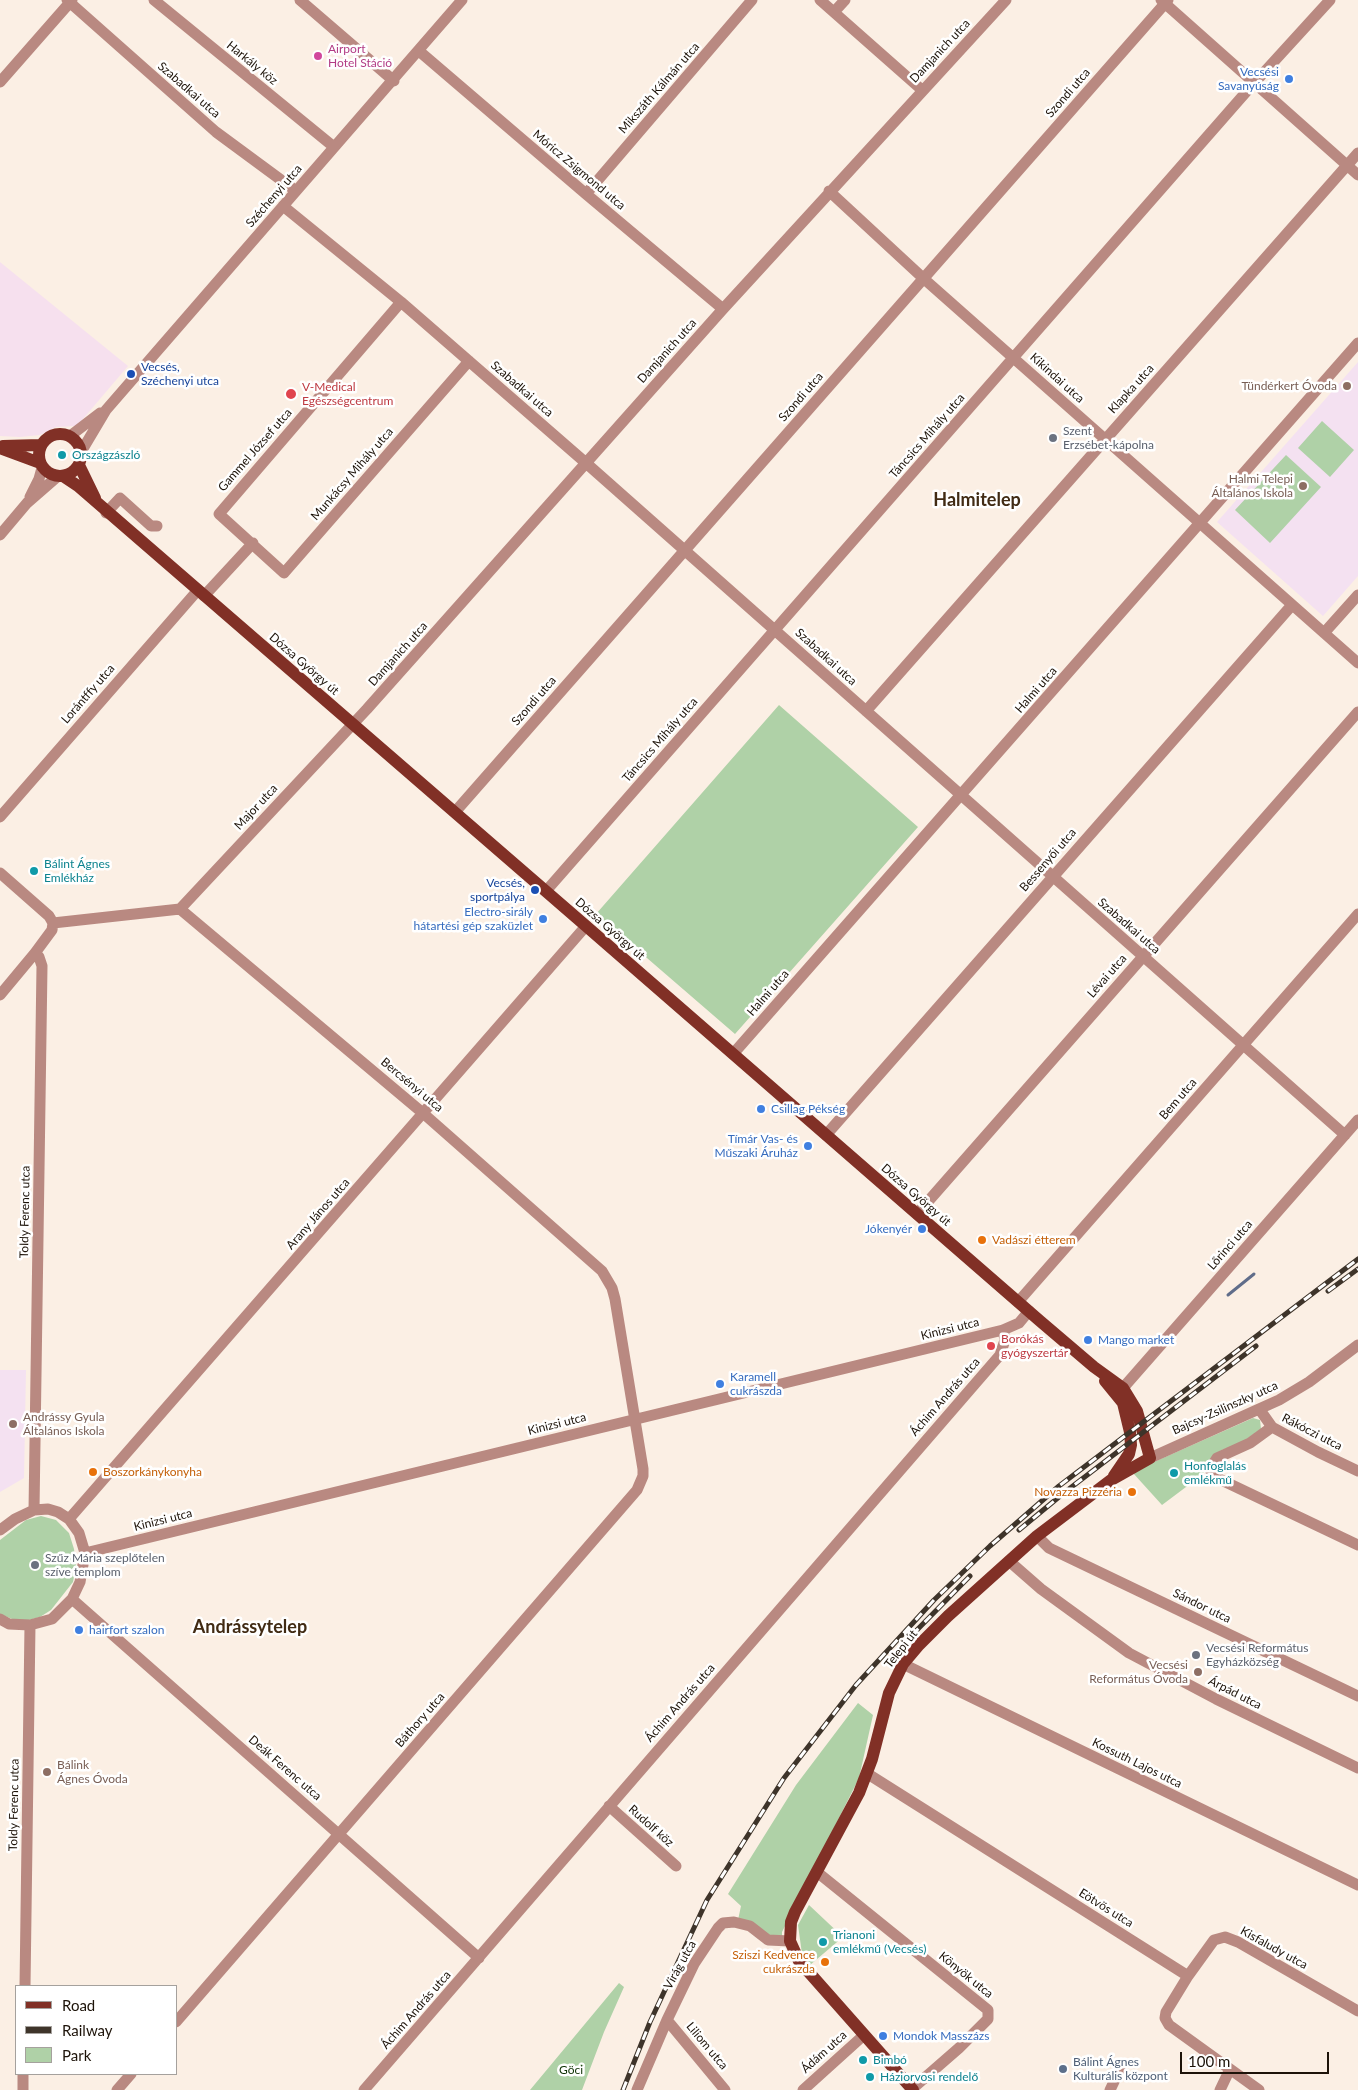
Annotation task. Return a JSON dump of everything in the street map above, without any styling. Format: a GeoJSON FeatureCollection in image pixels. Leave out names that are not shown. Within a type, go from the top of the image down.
{"type":"FeatureCollection","features":[{"type":"Feature","properties":{"kind":"main road"},"geometry":{"type":"LineString","coordinates":[[0,447],[41,466],[47,472],[61,476],[73,471],[79,465],[81,452],[75,440],[64,434],[50,435],[38,451],[41,466]]}},
{"type":"Feature","properties":{"kind":"main road"},"geometry":{"type":"LineString","coordinates":[[0,447],[41,445]]}},
{"type":"Feature","properties":{"kind":"main road","name":"Dózsa György út"},"geometry":{"type":"LineString","coordinates":[[79,465],[103,510]]}},
{"type":"Feature","properties":{"kind":"main road","name":"Dózsa György út"},"geometry":{"type":"LineString","coordinates":[[61,476],[78,486],[103,510],[455,812],[1018,1302],[1094,1367],[1123,1388],[1137,1411],[1150,1458]]}},
{"type":"Feature","properties":{"kind":"main road","name":"Dózsa György út"},"geometry":{"type":"LineString","coordinates":[[1094,1367],[1123,1403],[1130,1424],[1132,1445]]}},
{"type":"Feature","properties":{"kind":"main road"},"geometry":{"type":"LineString","coordinates":[[1111,1480],[1129,1454],[1132,1445],[1141,1454],[1150,1458]]}},
{"type":"Feature","properties":{"kind":"main road","name":"Telepi út"},"geometry":{"type":"LineString","coordinates":[[790,1941],[791,1922],[795,1912],[868,1774],[884,1707],[895,1678],[904,1664],[919,1645],[948,1616],[1037,1536],[1111,1480],[1150,1458]]}},
{"type":"Feature","properties":{"kind":"main road"},"geometry":{"type":"LineString","coordinates":[[790,1941],[794,1954],[810,1975],[912,2090]]}},
{"type":"Feature","properties":{"kind":"street","name":"Harkály köz"},"geometry":{"type":"LineString","coordinates":[[154,0],[334,147]]}},
{"type":"Feature","properties":{"kind":"street"},"geometry":{"type":"LineString","coordinates":[[300,0],[394,81]]}},
{"type":"Feature","properties":{"kind":"street","name":"Széchenyi utca"},"geometry":{"type":"LineString","coordinates":[[81,452],[106,410],[334,147],[394,81],[462,0]]}},
{"type":"Feature","properties":{"kind":"street","name":"Mikszáth Kálmán utca"},"geometry":{"type":"LineString","coordinates":[[586,194],[752,0]]}},
{"type":"Feature","properties":{"kind":"street"},"geometry":{"type":"LineString","coordinates":[[820,0],[922,90]]}},
{"type":"Feature","properties":{"kind":"street"},"geometry":{"type":"LineString","coordinates":[[834,12],[845,0]]}},
{"type":"Feature","properties":{"kind":"street","name":"Damjanich utca"},"geometry":{"type":"LineString","coordinates":[[352,724],[723,308],[1006,0]]}},
{"type":"Feature","properties":{"kind":"street","name":"Táncsics Mihály utca"},"geometry":{"type":"LineString","coordinates":[[546,891],[1254,84],[1330,0]]}},
{"type":"Feature","properties":{"kind":"street"},"geometry":{"type":"LineString","coordinates":[[0,82],[69,1]]}},
{"type":"Feature","properties":{"kind":"street","name":"Szabadkai utca"},"geometry":{"type":"LineString","coordinates":[[69,1],[216,132],[296,191]]}},
{"type":"Feature","properties":{"kind":"street"},"geometry":{"type":"LineString","coordinates":[[1165,1],[1254,84],[1358,175]]}},
{"type":"Feature","properties":{"kind":"street","name":"Szondi utca"},"geometry":{"type":"LineString","coordinates":[[455,812],[1165,1]]}},
{"type":"Feature","properties":{"kind":"street","name":"Móricz Zsigmond utca"},"geometry":{"type":"LineString","coordinates":[[419,51],[723,308]]}},
{"type":"Feature","properties":{"kind":"street","name":"Klapka utca"},"geometry":{"type":"LineString","coordinates":[[866,711],[1358,153]]}},
{"type":"Feature","properties":{"kind":"street","name":"Kikindai utca"},"geometry":{"type":"LineString","coordinates":[[829,191],[923,278],[1358,663]]}},
{"type":"Feature","properties":{"kind":"street","name":"Szabadkai utca"},"geometry":{"type":"LineString","coordinates":[[283,206],[401,302],[586,463],[1345,1135]]}},
{"type":"Feature","properties":{"kind":"street","name":"Gammel József utca"},"geometry":{"type":"LineString","coordinates":[[253,543],[219,514],[401,302]]}},
{"type":"Feature","properties":{"kind":"street","name":"Halmi utca"},"geometry":{"type":"LineString","coordinates":[[733,1054],[1358,343]]}},
{"type":"Feature","properties":{"kind":"street","name":"Munkácsy Mihály utca"},"geometry":{"type":"LineString","coordinates":[[253,543],[284,573],[469,361]]}},
{"type":"Feature","properties":{"kind":"street","name":"Széchenyi utca"},"geometry":{"type":"LineString","coordinates":[[70,436],[106,410]]}},
{"type":"Feature","properties":{"kind":"street"},"geometry":{"type":"LineString","coordinates":[[27,503],[40,479],[41,466]]}},
{"type":"Feature","properties":{"kind":"street"},"geometry":{"type":"LineString","coordinates":[[0,535],[27,503],[61,476]]}},
{"type":"Feature","properties":{"kind":"street"},"geometry":{"type":"LineString","coordinates":[[103,510],[120,498],[151,526],[157,526]]}},
{"type":"Feature","properties":{"kind":"street","name":"Lorántffy utca"},"geometry":{"type":"LineString","coordinates":[[0,817],[201,593],[253,543]]}},
{"type":"Feature","properties":{"kind":"street"},"geometry":{"type":"LineString","coordinates":[[1324,633],[1358,595]]}},
{"type":"Feature","properties":{"kind":"street","name":"Bessenyői utca"},"geometry":{"type":"LineString","coordinates":[[826,1135],[1292,605]]}},
{"type":"Feature","properties":{"kind":"street","name":"Lévai utca"},"geometry":{"type":"LineString","coordinates":[[917,1214],[1358,712]]}},
{"type":"Feature","properties":{"kind":"street","name":"Major utca"},"geometry":{"type":"LineString","coordinates":[[180,909],[352,724]]}},
{"type":"Feature","properties":{"kind":"street"},"geometry":{"type":"LineString","coordinates":[[0,873],[49,916],[53,923],[52,930],[35,954],[0,995]]}},
{"type":"Feature","properties":{"kind":"street"},"geometry":{"type":"LineString","coordinates":[[53,923],[180,909]]}},
{"type":"Feature","properties":{"kind":"street","name":"Bercsényi utca"},"geometry":{"type":"LineString","coordinates":[[180,909],[424,1114],[602,1271],[608,1280],[615,1299],[635,1419]]}},
{"type":"Feature","properties":{"kind":"street","name":"Bem utca"},"geometry":{"type":"LineString","coordinates":[[1018,1302],[1358,914]]}},
{"type":"Feature","properties":{"kind":"street","name":"Arany János utca"},"geometry":{"type":"LineString","coordinates":[[69,1519],[586,926]]}},
{"type":"Feature","properties":{"kind":"street","name":"Toldy Ferenc utca"},"geometry":{"type":"LineString","coordinates":[[34,1510],[42,966],[40,957],[35,954]]}},
{"type":"Feature","properties":{"kind":"street","name":"Lőrinci utca"},"geometry":{"type":"LineString","coordinates":[[1123,1388],[1358,1120]]}},
{"type":"Feature","properties":{"kind":"street","name":"Kinizsi utca"},"geometry":{"type":"LineString","coordinates":[[85,1553],[1003,1330],[1019,1323],[1029,1311]]}},
{"type":"Feature","properties":{"kind":"street","name":"Áchim András utca"},"geometry":{"type":"LineString","coordinates":[[364,2090],[1000,1355],[1005,1340],[1003,1330]]}},
{"type":"Feature","properties":{"kind":"street","name":"Bajcsy-Zsilinszky utca"},"geometry":{"type":"LineString","coordinates":[[1150,1458],[1260,1410],[1295,1392],[1358,1345]]}},
{"type":"Feature","properties":{"kind":"street","name":"Rákóczi utca"},"geometry":{"type":"LineString","coordinates":[[1260,1410],[1272,1427],[1358,1471]]}},
{"type":"Feature","properties":{"kind":"street","name":"Báthory utca"},"geometry":{"type":"LineString","coordinates":[[178,2020],[637,1490],[643,1476],[635,1419]]}},
{"type":"Feature","properties":{"kind":"street"},"geometry":{"type":"LineString","coordinates":[[1272,1427],[1250,1443],[1217,1458],[1210,1468],[1213,1476],[1358,1545]]}},
{"type":"Feature","properties":{"kind":"street"},"geometry":{"type":"LineString","coordinates":[[0,1530],[15,1519],[34,1510],[53,1511],[69,1519],[79,1533],[85,1553],[80,1582],[72,1599],[52,1620],[30,1625],[9,1624],[0,1619]]}},
{"type":"Feature","properties":{"kind":"street","name":"Sándor utca"},"geometry":{"type":"LineString","coordinates":[[1037,1536],[1049,1548],[1358,1696]]}},
{"type":"Feature","properties":{"kind":"street","name":"Árpád utca"},"geometry":{"type":"LineString","coordinates":[[1009,1561],[1041,1589],[1129,1653],[1216,1699],[1358,1768]]}},
{"type":"Feature","properties":{"kind":"street","name":"Deák Ferenc utca"},"geometry":{"type":"LineString","coordinates":[[72,1599],[479,1958]]}},
{"type":"Feature","properties":{"kind":"street","name":"Toldy Ferenc utca"},"geometry":{"type":"LineString","coordinates":[[25,1985],[30,1625]]}},
{"type":"Feature","properties":{"kind":"street","name":"Kossuth Lajos utca"},"geometry":{"type":"LineString","coordinates":[[904,1664],[1358,1885]]}},
{"type":"Feature","properties":{"kind":"street","name":"Eötvös utca"},"geometry":{"type":"LineString","coordinates":[[868,1774],[1188,1976]]}},
{"type":"Feature","properties":{"kind":"street","name":"Rudolf köz"},"geometry":{"type":"LineString","coordinates":[[609,1806],[676,1866]]}},
{"type":"Feature","properties":{"kind":"street","name":"Könyök utca"},"geometry":{"type":"LineString","coordinates":[[817,1872],[988,2010],[988,2019],[912,2090]]}},
{"type":"Feature","properties":{"kind":"street","name":"Virág utca"},"geometry":{"type":"LineString","coordinates":[[637,2090],[667,2020],[694,1964],[722,1923],[734,1922],[750,1926],[768,1940],[790,1941]]}},
{"type":"Feature","properties":{"kind":"street","name":"Kisfaludy utca"},"geometry":{"type":"LineString","coordinates":[[1188,1976],[1214,1940],[1225,1937],[1238,1942],[1358,2011]]}},
{"type":"Feature","properties":{"kind":"street"},"geometry":{"type":"LineString","coordinates":[[1188,1976],[1166,2012],[1165,2018],[1168,2025],[1230,2069],[1245,2086],[1259,2090]]}},
{"type":"Feature","properties":{"kind":"street","name":"Liliom utca"},"geometry":{"type":"LineString","coordinates":[[667,2020],[726,2090]]}},
{"type":"Feature","properties":{"kind":"street","name":"Ádám utca"},"geometry":{"type":"LineString","coordinates":[[803,2090],[864,2035]]}},
{"type":"Feature","properties":{"kind":"street"},"geometry":{"type":"LineString","coordinates":[[1110,2090],[1120,2069]]}},
{"type":"Feature","properties":{"kind":"street"},"geometry":{"type":"LineString","coordinates":[[1220,2090],[1230,2069]]}},
{"type":"Feature","properties":{"kind":"street"},"geometry":{"type":"LineString","coordinates":[[23,2075],[23,2090]]}},
{"type":"Feature","properties":{"kind":"street"},"geometry":{"type":"LineString","coordinates":[[117,2090],[130,2075]]}},
{"type":"Feature","properties":{"kind":"shaded area"},"geometry":{"type":"Polygon","coordinates":[[[0,262],[128,366],[77,426],[56,427],[40,435],[0,436],[0,262]]]}},
{"type":"Feature","properties":{"kind":"shaded area","name":"Halmi Telepi Általános Iskola"},"geometry":{"type":"Polygon","coordinates":[[[1358,362],[1358,576],[1323,616],[1217,522],[1358,362]]]}},
{"type":"Feature","properties":{"kind":"shaded area","name":"Andrássy Gyula Általános Iskola"},"geometry":{"type":"Polygon","coordinates":[[[0,1370],[26,1370],[24,1478],[0,1492],[0,1370]]]}},
{"type":"Feature","properties":{"kind":"green space"},"geometry":{"type":"Polygon","coordinates":[[[1322,421],[1354,450],[1330,477],[1298,448],[1322,421]]]}},
{"type":"Feature","properties":{"kind":"green space"},"geometry":{"type":"Polygon","coordinates":[[[1286,455],[1321,487],[1270,543],[1235,510],[1286,455]]]}},
{"type":"Feature","properties":{"kind":"green space"},"geometry":{"type":"Polygon","coordinates":[[[779,705],[918,827],[735,1034],[596,914],[779,705]]]}},
{"type":"Feature","properties":{"kind":"green space"},"geometry":{"type":"Polygon","coordinates":[[[1253,1418],[1260,1420],[1261,1429],[1241,1443],[1214,1455],[1202,1475],[1162,1505],[1133,1473],[1154,1462],[1253,1418]]]}},
{"type":"Feature","properties":{"kind":"green space"},"geometry":{"type":"Polygon","coordinates":[[[41,1516],[56,1520],[69,1533],[74,1549],[76,1566],[73,1582],[51,1610],[40,1617],[25,1621],[12,1619],[0,1614],[0,1540],[26,1520],[41,1516]]]}},
{"type":"Feature","properties":{"kind":"green space"},"geometry":{"type":"Polygon","coordinates":[[[858,1703],[873,1715],[859,1778],[782,1932],[782,1944],[738,1920],[741,1906],[728,1894],[796,1785],[858,1703]]]}},
{"type":"Feature","properties":{"kind":"green space"},"geometry":{"type":"Polygon","coordinates":[[[809,1905],[843,1937],[810,1965],[802,1954],[798,1925],[809,1905]]]}},
{"type":"Feature","properties":{"kind":"green space","name":"Göci"},"geometry":{"type":"Polygon","coordinates":[[[619,1983],[624,1987],[604,2032],[582,2090],[530,2090],[619,1983]]]}},
{"type":"Feature","properties":{"kind":"waterway"},"geometry":{"type":"LineString","coordinates":[[1228,1295],[1254,1274]]}},
{"type":"Feature","properties":{"kind":"railway"},"geometry":{"type":"LineString","coordinates":[[623,2090],[650,2022],[707,1900],[784,1778],[856,1685],[934,1600],[990,1546],[1059,1486],[1358,1259]]}},
{"type":"Feature","properties":{"kind":"railway"},"geometry":{"type":"LineString","coordinates":[[1328,1291],[1358,1269]]}},
{"type":"Feature","properties":{"kind":"railway"},"geometry":{"type":"LineString","coordinates":[[1019,1530],[1065,1492],[1256,1346]]}},
{"type":"Feature","properties":{"kind":"railway"},"geometry":{"type":"LineString","coordinates":[[912,1635],[970,1576]]}},
{"type":"Feature","properties":{"kind":"place","name":"Airport Hotel Stáció"},"geometry":{"type":"Point","coordinates":[318,56]}},
{"type":"Feature","properties":{"kind":"place","name":"Vecsési Savanyúság"},"geometry":{"type":"Point","coordinates":[1289,79]}},
{"type":"Feature","properties":{"kind":"place","name":"Vecsés, Széchenyi utca"},"geometry":{"type":"Point","coordinates":[131,374]}},
{"type":"Feature","properties":{"kind":"place","name":"Tündérkert Óvoda"},"geometry":{"type":"Point","coordinates":[1347,386]}},
{"type":"Feature","properties":{"kind":"place","name":"V-Medical Egészségcentrum"},"geometry":{"type":"Point","coordinates":[291,394]}},
{"type":"Feature","properties":{"kind":"place","name":"Szent Erzsébet-kápolna"},"geometry":{"type":"Point","coordinates":[1053,438]}},
{"type":"Feature","properties":{"kind":"place","name":"Országzászló"},"geometry":{"type":"Point","coordinates":[62,455]}},
{"type":"Feature","properties":{"kind":"place","name":"Halmi Telepi Általános Iskola"},"geometry":{"type":"Point","coordinates":[1303,486]}},
{"type":"Feature","properties":{"kind":"place","name":"Bálint Ágnes Emlékház"},"geometry":{"type":"Point","coordinates":[34,871]}},
{"type":"Feature","properties":{"kind":"place","name":"Vecsés, sportpálya"},"geometry":{"type":"Point","coordinates":[535,890]}},
{"type":"Feature","properties":{"kind":"place","name":"Electro-sirály hátartési gép szaküzlet"},"geometry":{"type":"Point","coordinates":[543,919]}},
{"type":"Feature","properties":{"kind":"place","name":"Csillag Pékség"},"geometry":{"type":"Point","coordinates":[761,1109]}},
{"type":"Feature","properties":{"kind":"place","name":"Tímár Vas- és Műszaki Áruház"},"geometry":{"type":"Point","coordinates":[808,1146]}},
{"type":"Feature","properties":{"kind":"place","name":"Jókenyér"},"geometry":{"type":"Point","coordinates":[922,1229]}},
{"type":"Feature","properties":{"kind":"place","name":"Vadászi étterem"},"geometry":{"type":"Point","coordinates":[982,1240]}},
{"type":"Feature","properties":{"kind":"place","name":"Mango market"},"geometry":{"type":"Point","coordinates":[1088,1340]}},
{"type":"Feature","properties":{"kind":"place","name":"Borókás gyógyszertár"},"geometry":{"type":"Point","coordinates":[991,1346]}},
{"type":"Feature","properties":{"kind":"place","name":"Karamell cukrászda"},"geometry":{"type":"Point","coordinates":[720,1384]}},
{"type":"Feature","properties":{"kind":"place","name":"Andrássy Gyula Általános Iskola"},"geometry":{"type":"Point","coordinates":[13,1424]}},
{"type":"Feature","properties":{"kind":"place","name":"Boszorkánykonyha"},"geometry":{"type":"Point","coordinates":[93,1472]}},
{"type":"Feature","properties":{"kind":"place","name":"Honfoglalás emlékmű"},"geometry":{"type":"Point","coordinates":[1174,1473]}},
{"type":"Feature","properties":{"kind":"place","name":"Novazza Pizzéria"},"geometry":{"type":"Point","coordinates":[1132,1492]}},
{"type":"Feature","properties":{"kind":"place","name":"Szűz Mária szeplőtelen szíve templom"},"geometry":{"type":"Point","coordinates":[35,1565]}},
{"type":"Feature","properties":{"kind":"place","name":"hairfort szalon"},"geometry":{"type":"Point","coordinates":[79,1630]}},
{"type":"Feature","properties":{"kind":"place","name":"Vecsési Református Egyházközség"},"geometry":{"type":"Point","coordinates":[1196,1655]}},
{"type":"Feature","properties":{"kind":"place","name":"Vecsési Református Óvoda"},"geometry":{"type":"Point","coordinates":[1198,1672]}},
{"type":"Feature","properties":{"kind":"place","name":"Bálink Ágnes Óvoda"},"geometry":{"type":"Point","coordinates":[47,1772]}},
{"type":"Feature","properties":{"kind":"place","name":"Trianoni emlékmű (Vecsés)"},"geometry":{"type":"Point","coordinates":[823,1942]}},
{"type":"Feature","properties":{"kind":"place","name":"Sziszi Kedvence cukrászda"},"geometry":{"type":"Point","coordinates":[825,1962]}},
{"type":"Feature","properties":{"kind":"place","name":"Mondok Masszázs"},"geometry":{"type":"Point","coordinates":[883,2036]}},
{"type":"Feature","properties":{"kind":"place","name":"Bimbó"},"geometry":{"type":"Point","coordinates":[863,2060]}},
{"type":"Feature","properties":{"kind":"place","name":"Bálint Ágnes Kulturális központ"},"geometry":{"type":"Point","coordinates":[1063,2069]}},
{"type":"Feature","properties":{"kind":"place","name":"Háziorvosi rendelő"},"geometry":{"type":"Point","coordinates":[870,2077]}},
{"type":"Feature","properties":{"kind":"district","name":"Halmitelep"},"geometry":{"type":"Point","coordinates":[977,500]}},
{"type":"Feature","properties":{"kind":"district","name":"Andrássytelep"},"geometry":{"type":"Point","coordinates":[250,1627]}}]}
